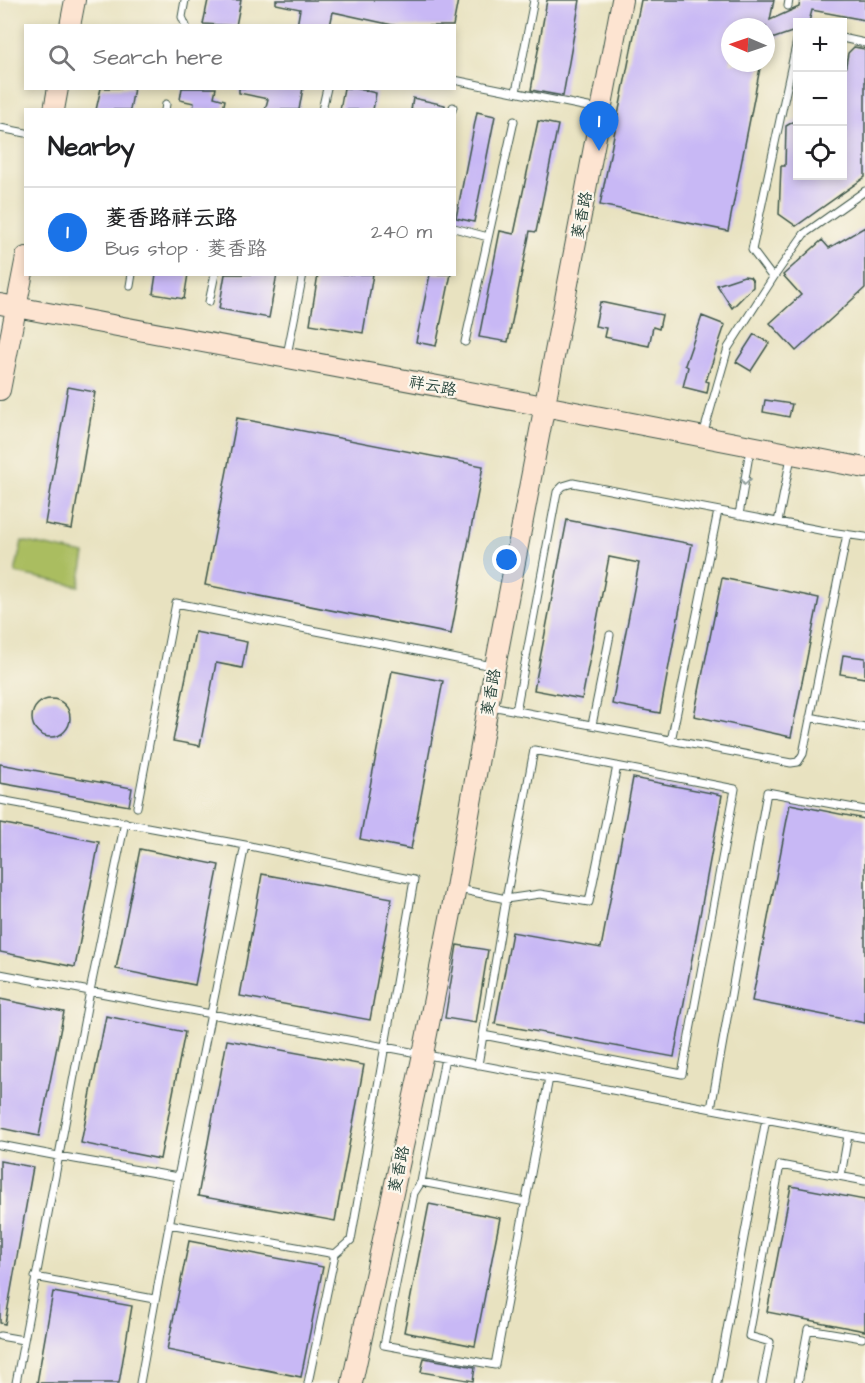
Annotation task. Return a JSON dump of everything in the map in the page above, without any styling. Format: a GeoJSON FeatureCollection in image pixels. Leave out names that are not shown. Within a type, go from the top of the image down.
{"type":"FeatureCollection","features":[{"type":"Feature","properties":{"kind":"street"},"geometry":{"type":"LineString","coordinates":[[70,24],[75,0]]}},
{"type":"Feature","properties":{"kind":"street","name":"菱香路"},"geometry":{"type":"LineString","coordinates":[[352,1383],[423,1054],[456,888],[495,667],[622,0]]}},
{"type":"Feature","properties":{"kind":"street"},"geometry":{"type":"LineString","coordinates":[[54,108],[58,90]]}},
{"type":"Feature","properties":{"kind":"street"},"geometry":{"type":"LineString","coordinates":[[0,390],[8,306],[24,262]]}},
{"type":"Feature","properties":{"kind":"street","name":"祥云路"},"geometry":{"type":"LineString","coordinates":[[8,306],[865,468]]}},
{"type":"Feature","properties":{"kind":"lane"},"geometry":{"type":"LineString","coordinates":[[185,0],[182,17],[185,24]]}},
{"type":"Feature","properties":{"kind":"lane"},"geometry":{"type":"LineString","coordinates":[[516,92],[534,0]]}},
{"type":"Feature","properties":{"kind":"lane"},"geometry":{"type":"LineString","coordinates":[[847,39],[865,43]]}},
{"type":"Feature","properties":{"kind":"lane"},"geometry":{"type":"LineString","coordinates":[[773,278],[752,250],[793,59]]}},
{"type":"Feature","properties":{"kind":"lane"},"geometry":{"type":"LineString","coordinates":[[456,80],[601,109]]}},
{"type":"Feature","properties":{"kind":"lane"},"geometry":{"type":"LineString","coordinates":[[322,108],[327,90]]}},
{"type":"Feature","properties":{"kind":"lane"},"geometry":{"type":"LineString","coordinates":[[465,342],[514,121]]}},
{"type":"Feature","properties":{"kind":"lane"},"geometry":{"type":"LineString","coordinates":[[0,128],[24,133]]}},
{"type":"Feature","properties":{"kind":"lane"},"geometry":{"type":"LineString","coordinates":[[703,437],[728,348],[773,278],[804,234],[865,191]]}},
{"type":"Feature","properties":{"kind":"lane"},"geometry":{"type":"LineString","coordinates":[[456,229],[489,237]]}},
{"type":"Feature","properties":{"kind":"lane"},"geometry":{"type":"LineString","coordinates":[[130,286],[132,276]]}},
{"type":"Feature","properties":{"kind":"lane"},"geometry":{"type":"LineString","coordinates":[[209,302],[215,276]]}},
{"type":"Feature","properties":{"kind":"lane"},"geometry":{"type":"LineString","coordinates":[[287,358],[303,276]]}},
{"type":"Feature","properties":{"kind":"lane"},"geometry":{"type":"LineString","coordinates":[[739,515],[751,446]]}},
{"type":"Feature","properties":{"kind":"lane"},"geometry":{"type":"LineString","coordinates":[[778,522],[792,454]]}},
{"type":"Feature","properties":{"kind":"lane"},"geometry":{"type":"LineString","coordinates":[[516,711],[557,492],[563,486],[573,483],[865,537]]}},
{"type":"Feature","properties":{"kind":"lane"},"geometry":{"type":"LineString","coordinates":[[671,741],[718,511]]}},
{"type":"Feature","properties":{"kind":"lane"},"geometry":{"type":"LineString","coordinates":[[488,705],[671,741],[791,763],[798,762],[802,754],[810,717],[847,534]]}},
{"type":"Feature","properties":{"kind":"lane"},"geometry":{"type":"LineString","coordinates":[[137,807],[176,603],[495,667]]}},
{"type":"Feature","properties":{"kind":"lane"},"geometry":{"type":"LineString","coordinates":[[592,726],[610,635]]}},
{"type":"Feature","properties":{"kind":"lane"},"geometry":{"type":"LineString","coordinates":[[810,717],[865,728]]}},
{"type":"Feature","properties":{"kind":"lane"},"geometry":{"type":"LineString","coordinates":[[478,1065],[483,1035],[506,899],[534,750],[735,789],[682,1074],[483,1035]]}},
{"type":"Feature","properties":{"kind":"lane"},"geometry":{"type":"LineString","coordinates":[[456,888],[506,899],[540,894],[589,902],[617,766]]}},
{"type":"Feature","properties":{"kind":"lane"},"geometry":{"type":"LineString","coordinates":[[711,1109],[767,792],[865,810]]}},
{"type":"Feature","properties":{"kind":"lane"},"geometry":{"type":"LineString","coordinates":[[0,800],[245,845],[414,880],[351,1240],[335,1254],[308,1383]]}},
{"type":"Feature","properties":{"kind":"lane"},"geometry":{"type":"LineString","coordinates":[[15,1383],[124,822]]}},
{"type":"Feature","properties":{"kind":"lane"},"geometry":{"type":"LineString","coordinates":[[140,1383],[168,1224],[245,845]]}},
{"type":"Feature","properties":{"kind":"lane"},"geometry":{"type":"LineString","coordinates":[[0,974],[865,1138]]}},
{"type":"Feature","properties":{"kind":"lane"},"geometry":{"type":"LineString","coordinates":[[445,1058],[421,1182],[414,1193],[384,1345],[495,1365],[549,1078]]}},
{"type":"Feature","properties":{"kind":"lane"},"geometry":{"type":"LineString","coordinates":[[717,1383],[766,1119]]}},
{"type":"Feature","properties":{"kind":"lane"},"geometry":{"type":"LineString","coordinates":[[841,1176],[848,1135]]}},
{"type":"Feature","properties":{"kind":"lane"},"geometry":{"type":"LineString","coordinates":[[0,1145],[178,1177]]}},
{"type":"Feature","properties":{"kind":"lane"},"geometry":{"type":"LineString","coordinates":[[762,1383],[770,1341],[749,1336],[780,1165],[865,1181]]}},
{"type":"Feature","properties":{"kind":"lane"},"geometry":{"type":"LineString","coordinates":[[421,1182],[526,1202]]}},
{"type":"Feature","properties":{"kind":"lane"},"geometry":{"type":"LineString","coordinates":[[168,1224],[335,1254]]}},
{"type":"Feature","properties":{"kind":"lane"},"geometry":{"type":"LineString","coordinates":[[35,1277],[154,1299]]}},
{"type":"Feature","properties":{"kind":"lane"},"geometry":{"type":"LineString","coordinates":[[798,1383],[808,1329],[862,1338]]}},
{"type":"Feature","properties":{"kind":"lane"},"geometry":{"type":"LineString","coordinates":[[0,1336],[23,1340]]}},
{"type":"Feature","properties":{"kind":"green space"},"geometry":{"type":"Polygon","coordinates":[[[22,541],[85,554],[79,586],[15,573],[22,541]]]}},
{"type":"Feature","properties":{"kind":"building"},"geometry":{"type":"Polygon","coordinates":[[[208,0],[241,0],[236,24],[203,24],[208,0]]]}},
{"type":"Feature","properties":{"kind":"building"},"geometry":{"type":"Polygon","coordinates":[[[276,0],[458,0],[453,24],[388,24],[333,12],[330,24],[297,24],[300,9],[276,4],[276,0]]]}},
{"type":"Feature","properties":{"kind":"building"},"geometry":{"type":"Polygon","coordinates":[[[547,0],[580,0],[563,96],[531,90],[547,0]]]}},
{"type":"Feature","properties":{"kind":"building"},"geometry":{"type":"Polygon","coordinates":[[[641,0],[774,0],[770,18],[721,18],[721,72],[759,72],[728,231],[600,205],[641,0]]]}},
{"type":"Feature","properties":{"kind":"building"},"geometry":{"type":"Polygon","coordinates":[[[800,0],[865,0],[865,20],[812,10],[810,18],[793,18],[793,32],[775,38],[774,18],[799,7],[800,0]]]}},
{"type":"Feature","properties":{"kind":"building"},"geometry":{"type":"Polygon","coordinates":[[[854,47],[865,49],[865,177],[796,226],[779,214],[781,166],[785,166],[786,126],[793,122],[793,180],[847,180],[848,53],[854,47]]]}},
{"type":"Feature","properties":{"kind":"building"},"geometry":{"type":"Polygon","coordinates":[[[101,90],[134,90],[130,108],[96,108],[101,90]]]}},
{"type":"Feature","properties":{"kind":"building"},"geometry":{"type":"Polygon","coordinates":[[[182,90],[216,90],[214,97],[225,100],[223,108],[193,108],[194,103],[180,100],[182,90]]]}},
{"type":"Feature","properties":{"kind":"building"},"geometry":{"type":"Polygon","coordinates":[[[239,90],[303,90],[299,108],[266,108],[268,99],[239,93],[239,90]]]}},
{"type":"Feature","properties":{"kind":"building"},"geometry":{"type":"Polygon","coordinates":[[[344,90],[376,93],[373,108],[340,108],[344,90]]]}},
{"type":"Feature","properties":{"kind":"building"},"geometry":{"type":"Polygon","coordinates":[[[413,98],[445,105],[445,108],[411,108],[413,98]]]}},
{"type":"Feature","properties":{"kind":"building"},"geometry":{"type":"Polygon","coordinates":[[[477,112],[495,116],[474,222],[456,218],[477,112]]]}},
{"type":"Feature","properties":{"kind":"building"},"geometry":{"type":"Polygon","coordinates":[[[538,121],[558,125],[536,232],[530,231],[508,342],[479,337],[500,231],[514,234],[538,121]]]}},
{"type":"Feature","properties":{"kind":"building"},"geometry":{"type":"Polygon","coordinates":[[[865,227],[865,288],[796,351],[770,323],[801,295],[783,275],[822,240],[829,248],[865,227]]]}},
{"type":"Feature","properties":{"kind":"building"},"geometry":{"type":"Polygon","coordinates":[[[156,276],[188,276],[184,299],[153,294],[156,276]]]}},
{"type":"Feature","properties":{"kind":"building"},"geometry":{"type":"Polygon","coordinates":[[[225,276],[277,276],[269,318],[219,309],[225,276]]]}},
{"type":"Feature","properties":{"kind":"building"},"geometry":{"type":"Polygon","coordinates":[[[318,276],[373,276],[363,333],[310,324],[318,276]]]}},
{"type":"Feature","properties":{"kind":"building"},"geometry":{"type":"Polygon","coordinates":[[[430,276],[451,276],[436,346],[416,342],[430,276]]]}},
{"type":"Feature","properties":{"kind":"building"},"geometry":{"type":"Polygon","coordinates":[[[744,276],[750,277],[753,287],[732,308],[717,285],[744,276]]]}},
{"type":"Feature","properties":{"kind":"building"},"geometry":{"type":"Polygon","coordinates":[[[600,302],[662,315],[659,329],[653,327],[649,346],[604,337],[606,328],[595,326],[600,302]]]}},
{"type":"Feature","properties":{"kind":"building"},"geometry":{"type":"Polygon","coordinates":[[[702,316],[725,325],[706,381],[709,382],[707,393],[683,387],[688,367],[685,365],[702,316]]]}},
{"type":"Feature","properties":{"kind":"building"},"geometry":{"type":"Polygon","coordinates":[[[754,334],[769,343],[751,371],[736,362],[754,334]]]}},
{"type":"Feature","properties":{"kind":"building"},"geometry":{"type":"Polygon","coordinates":[[[68,387],[95,392],[72,529],[45,524],[68,387]]]}},
{"type":"Feature","properties":{"kind":"building"},"geometry":{"type":"Polygon","coordinates":[[[765,400],[792,404],[789,417],[763,412],[765,400]]]}},
{"type":"Feature","properties":{"kind":"building"},"geometry":{"type":"Polygon","coordinates":[[[237,418],[483,466],[451,634],[205,585],[237,418]]]}},
{"type":"Feature","properties":{"kind":"building"},"geometry":{"type":"Polygon","coordinates":[[[567,520],[692,544],[660,713],[612,704],[639,563],[609,557],[582,699],[534,690],[567,520]]]}},
{"type":"Feature","properties":{"kind":"building"},"geometry":{"type":"Polygon","coordinates":[[[722,578],[819,598],[791,737],[694,716],[722,578]]]}},
{"type":"Feature","properties":{"kind":"building"},"geometry":{"type":"Polygon","coordinates":[[[195,632],[247,642],[242,668],[216,663],[200,746],[173,741],[195,632]]]}},
{"type":"Feature","properties":{"kind":"building"},"geometry":{"type":"Polygon","coordinates":[[[843,655],[865,658],[865,678],[840,674],[843,655]]]}},
{"type":"Feature","properties":{"kind":"building"},"geometry":{"type":"Polygon","coordinates":[[[392,671],[443,681],[411,849],[360,839],[392,671]]]}},
{"type":"Feature","properties":{"kind":"building"},"geometry":{"type":"Polygon","coordinates":[[[51,699],[65,704],[70,718],[65,732],[51,737],[37,732],[32,718],[37,704],[51,699]]]}},
{"type":"Feature","properties":{"kind":"building"},"geometry":{"type":"Polygon","coordinates":[[[0,764],[132,788],[129,806],[0,783],[0,764]]]}},
{"type":"Feature","properties":{"kind":"building"},"geometry":{"type":"Polygon","coordinates":[[[633,778],[722,795],[674,1057],[495,1024],[512,932],[601,948],[633,778]]]}},
{"type":"Feature","properties":{"kind":"building"},"geometry":{"type":"Polygon","coordinates":[[[790,804],[865,819],[865,1023],[752,1001],[790,804]]]}},
{"type":"Feature","properties":{"kind":"building"},"geometry":{"type":"Polygon","coordinates":[[[0,823],[99,842],[75,967],[0,952],[0,823]]]}},
{"type":"Feature","properties":{"kind":"building"},"geometry":{"type":"Polygon","coordinates":[[[140,849],[219,865],[195,985],[116,969],[140,849]]]}},
{"type":"Feature","properties":{"kind":"building"},"geometry":{"type":"Polygon","coordinates":[[[262,874],[392,898],[370,1020],[240,996],[262,874]]]}},
{"type":"Feature","properties":{"kind":"building"},"geometry":{"type":"Polygon","coordinates":[[[457,945],[488,950],[476,1023],[445,1018],[457,945]]]}},
{"type":"Feature","properties":{"kind":"building"},"geometry":{"type":"Polygon","coordinates":[[[0,999],[64,1012],[39,1136],[0,1128],[0,999]]]}},
{"type":"Feature","properties":{"kind":"building"},"geometry":{"type":"Polygon","coordinates":[[[106,1016],[185,1032],[160,1159],[81,1143],[106,1016]]]}},
{"type":"Feature","properties":{"kind":"building"},"geometry":{"type":"Polygon","coordinates":[[[227,1040],[364,1065],[335,1221],[198,1196],[227,1040]]]}},
{"type":"Feature","properties":{"kind":"building"},"geometry":{"type":"Polygon","coordinates":[[[0,1161],[33,1167],[5,1324],[0,1323],[0,1161]]]}},
{"type":"Feature","properties":{"kind":"building"},"geometry":{"type":"Polygon","coordinates":[[[791,1186],[865,1200],[865,1331],[767,1312],[791,1186]]]}},
{"type":"Feature","properties":{"kind":"building"},"geometry":{"type":"Polygon","coordinates":[[[429,1204],[500,1218],[475,1346],[404,1332],[429,1204]]]}},
{"type":"Feature","properties":{"kind":"building"},"geometry":{"type":"Polygon","coordinates":[[[189,1241],[323,1267],[301,1377],[167,1350],[189,1241]]]}},
{"type":"Feature","properties":{"kind":"building"},"geometry":{"type":"Polygon","coordinates":[[[53,1292],[132,1306],[119,1383],[37,1383],[53,1292]]]}},
{"type":"Feature","properties":{"kind":"building"},"geometry":{"type":"Polygon","coordinates":[[[424,1358],[475,1367],[473,1381],[421,1372],[424,1358]]]}},
{"type":"Feature","properties":{"kind":"place","name":"菱香路祥云路"},"geometry":{"type":"Point","coordinates":[599,151]}}]}
